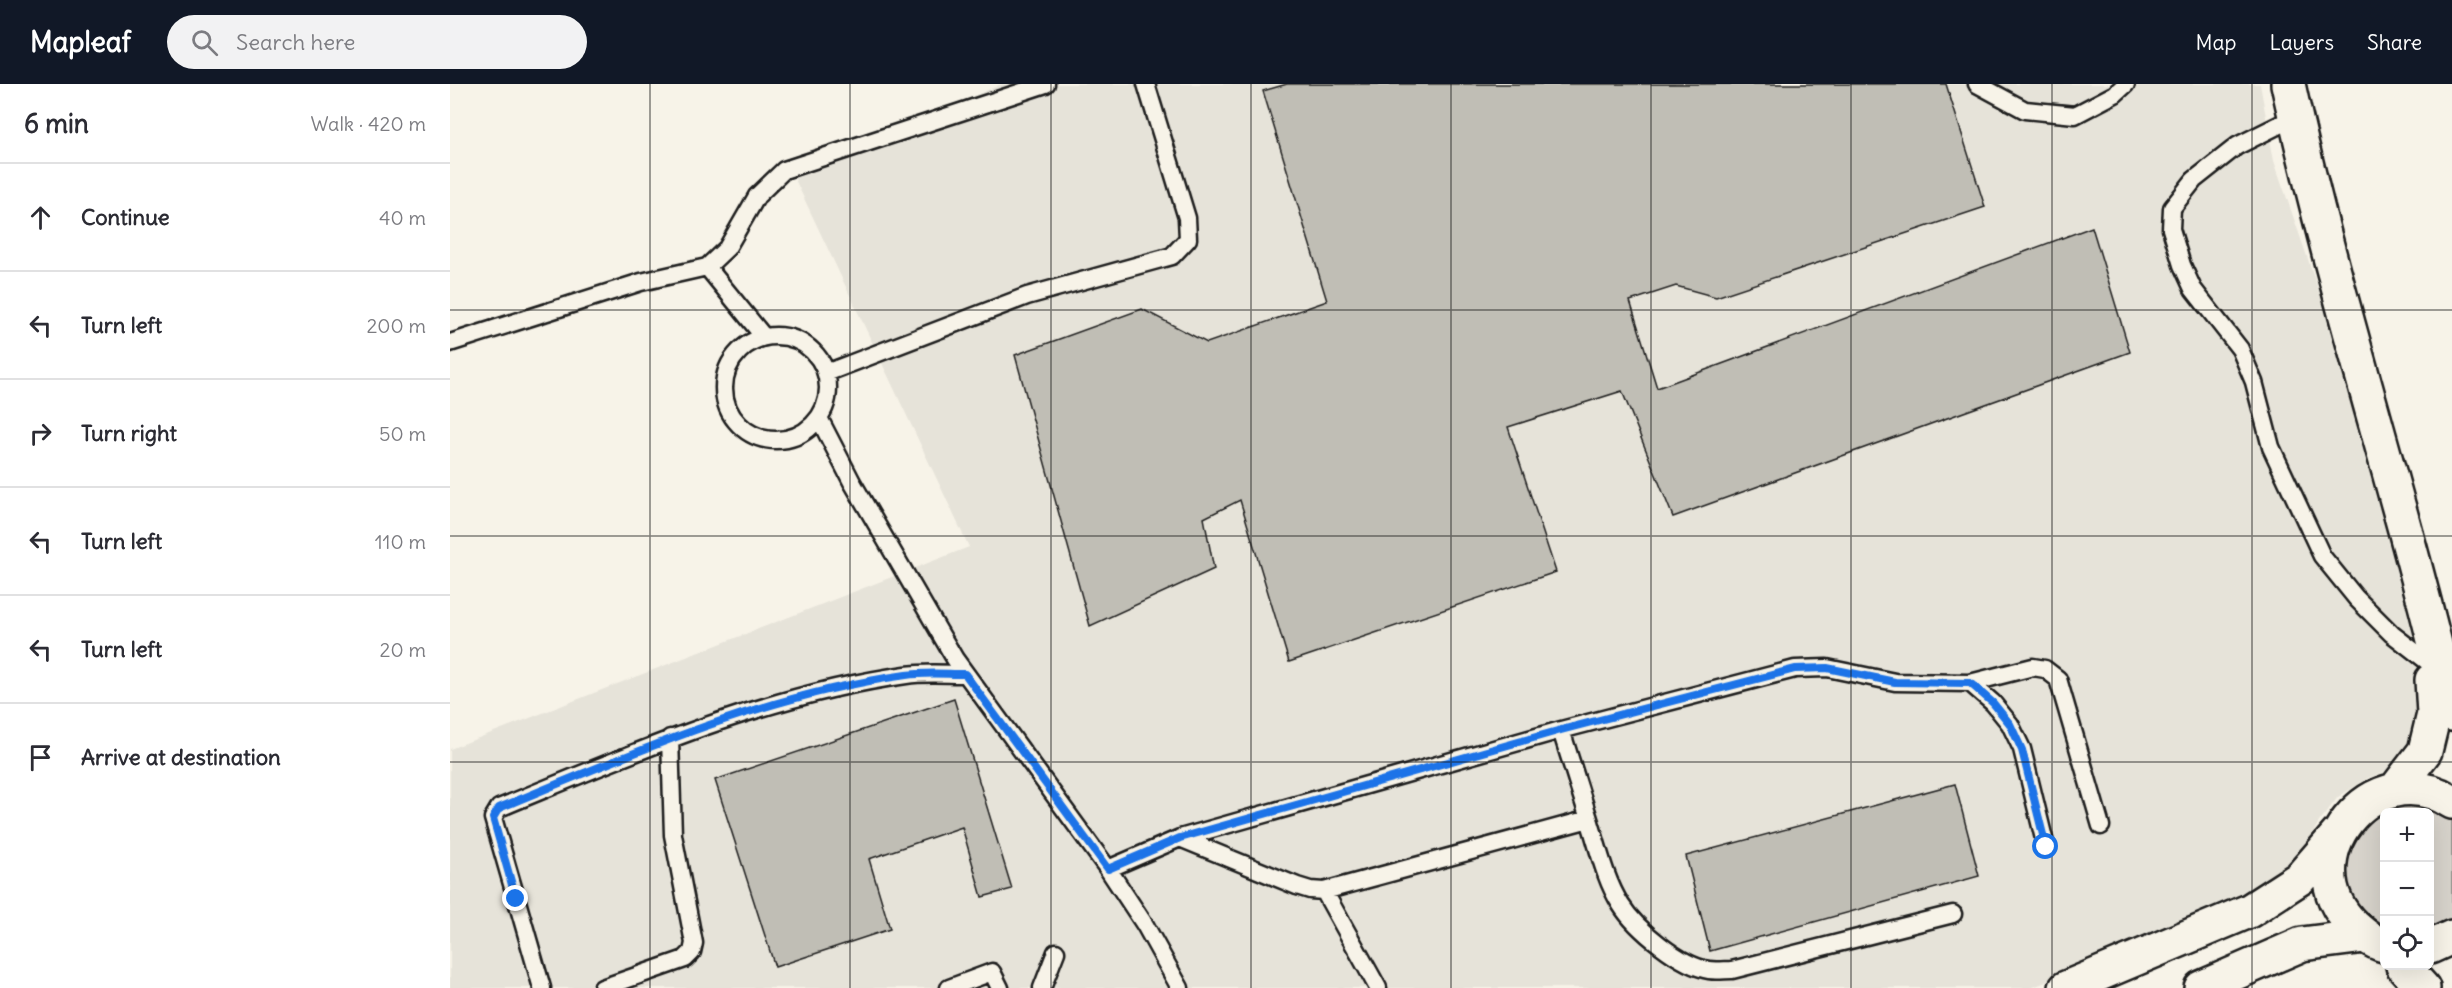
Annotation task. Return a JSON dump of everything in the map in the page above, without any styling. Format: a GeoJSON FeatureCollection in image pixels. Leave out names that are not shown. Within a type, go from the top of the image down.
{"type":"FeatureCollection","features":[{"type":"Feature","properties":{"kind":"street"},"geometry":{"type":"LineString","coordinates":[[2288,84],[2361,377],[2430,618],[2452,714]]}},
{"type":"Feature","properties":{"kind":"street"},"geometry":{"type":"LineString","coordinates":[[2395,790],[2425,751],[2433,714],[2430,618]]}},
{"type":"Feature","properties":{"kind":"street"},"geometry":{"type":"LineString","coordinates":[[2066,988],[2249,911],[2300,878],[2352,813],[2372,798],[2395,790],[2419,789],[2442,796],[2452,802]]}},
{"type":"Feature","properties":{"kind":"street"},"geometry":{"type":"LineString","coordinates":[[2337,834],[2330,861],[2332,890],[2344,916],[2380,945]]}},
{"type":"Feature","properties":{"kind":"street"},"geometry":{"type":"LineString","coordinates":[[2434,945],[2452,937]]}},
{"type":"Feature","properties":{"kind":"street"},"geometry":{"type":"LineString","coordinates":[[2201,988],[2302,944],[2380,948]]}},
{"type":"Feature","properties":{"kind":"street"},"geometry":{"type":"LineString","coordinates":[[2407,970],[2423,988]]}},
{"type":"Feature","properties":{"kind":"lane"},"geometry":{"type":"LineString","coordinates":[[450,343],[641,282],[707,267],[727,248],[757,196],[784,170],[1046,84]]}},
{"type":"Feature","properties":{"kind":"lane"},"geometry":{"type":"LineString","coordinates":[[826,373],[1027,296],[1172,256],[1188,239],[1187,218],[1146,84]]}},
{"type":"Feature","properties":{"kind":"lane"},"geometry":{"type":"LineString","coordinates":[[1977,84],[2025,110],[2075,115],[2115,94],[2126,84]]}},
{"type":"Feature","properties":{"kind":"lane"},"geometry":{"type":"LineString","coordinates":[[2295,117],[2236,146],[2194,180],[2172,208],[2171,229],[2182,266],[2193,289],[2240,349],[2254,382],[2271,447],[2322,556],[2356,598],[2392,634],[2432,665]]}},
{"type":"Feature","properties":{"kind":"lane"},"geometry":{"type":"LineString","coordinates":[[707,267],[764,337]]}},
{"type":"Feature","properties":{"kind":"lane"},"geometry":{"type":"LineString","coordinates":[[780,336],[795,340],[809,348],[819,359],[826,373],[828,389],[826,404],[819,418],[795,437],[779,441],[764,440],[737,424],[724,396],[724,380],[729,365],[738,352],[764,337],[780,336]]}},
{"type":"Feature","properties":{"kind":"lane"},"geometry":{"type":"LineString","coordinates":[[819,418],[852,482],[965,674],[1108,869],[1145,926],[1180,988]]}},
{"type":"Feature","properties":{"kind":"lane"},"geometry":{"type":"LineString","coordinates":[[1108,869],[1180,838],[1561,730],[1795,669],[1827,668],[1895,682],[1970,683],[2033,667],[2045,669],[2058,679],[2101,826]]}},
{"type":"Feature","properties":{"kind":"lane"},"geometry":{"type":"LineString","coordinates":[[542,988],[493,818],[499,808],[670,738],[793,698],[907,675],[965,674]]}},
{"type":"Feature","properties":{"kind":"lane"},"geometry":{"type":"LineString","coordinates":[[1970,683],[1993,703],[2010,724],[2018,741],[2046,847]]}},
{"type":"Feature","properties":{"kind":"lane"},"geometry":{"type":"LineString","coordinates":[[1561,730],[1605,869],[1621,906],[1654,941],[1691,964],[1710,970],[1732,970],[1953,914]]}},
{"type":"Feature","properties":{"kind":"lane"},"geometry":{"type":"LineString","coordinates":[[602,988],[685,959],[692,952],[694,943],[673,835],[670,738]]}},
{"type":"Feature","properties":{"kind":"lane"},"geometry":{"type":"LineString","coordinates":[[1180,838],[1304,888],[1324,891],[1589,819]]}},
{"type":"Feature","properties":{"kind":"lane"},"geometry":{"type":"LineString","coordinates":[[1324,891],[1378,988]]}},
{"type":"Feature","properties":{"kind":"lane"},"geometry":{"type":"LineString","coordinates":[[1042,988],[1056,952]]}},
{"type":"Feature","properties":{"kind":"lane"},"geometry":{"type":"LineString","coordinates":[[949,988],[992,972],[1000,988]]}},
{"type":"Feature","properties":{"kind":"shaded area"},"geometry":{"type":"Polygon","coordinates":[[[1002,84],[2260,84],[2274,161],[2350,381],[2415,619],[2423,707],[2414,742],[2389,770],[2368,778],[2338,797],[2319,822],[2291,870],[2246,900],[2031,988],[450,988],[450,749],[969,547],[792,173],[1002,84]]]}},
{"type":"Feature","properties":{"kind":"shaded area"},"geometry":{"type":"Polygon","coordinates":[[[2412,799],[2452,814],[2452,923],[2434,932],[2434,808],[2387,808],[2412,799]]]}},
{"type":"Feature","properties":{"kind":"shaded area"},"geometry":{"type":"Polygon","coordinates":[[[2380,811],[2380,930],[2359,916],[2340,866],[2360,818],[2380,811]]]}},
{"type":"Feature","properties":{"kind":"building"},"geometry":{"type":"Polygon","coordinates":[[[1287,84],[1946,84],[1985,207],[1716,297],[1676,286],[1630,301],[1657,388],[2092,227],[2130,352],[1673,517],[1622,391],[1508,427],[1556,572],[1289,662],[1240,500],[1204,518],[1214,569],[1090,626],[1015,355],[1142,309],[1207,343],[1327,301],[1263,91],[1287,84]]]}},
{"type":"Feature","properties":{"kind":"building"},"geometry":{"type":"Polygon","coordinates":[[[954,699],[1012,889],[982,897],[962,827],[869,859],[890,929],[775,967],[715,780],[954,699]]]}},
{"type":"Feature","properties":{"kind":"building"},"geometry":{"type":"Polygon","coordinates":[[[1955,784],[1979,876],[1710,951],[1686,856],[1955,784]]]}},
{"type":"Feature","properties":{"kind":"route"},"geometry":{"type":"LineString","coordinates":[[516,899],[493,818],[499,808],[670,738],[793,698],[907,675],[965,674],[1108,869],[1180,838],[1561,730],[1795,669],[1827,668],[1895,682],[1970,683],[1993,703],[2010,724],[2022,750],[2046,847]]}}]}
